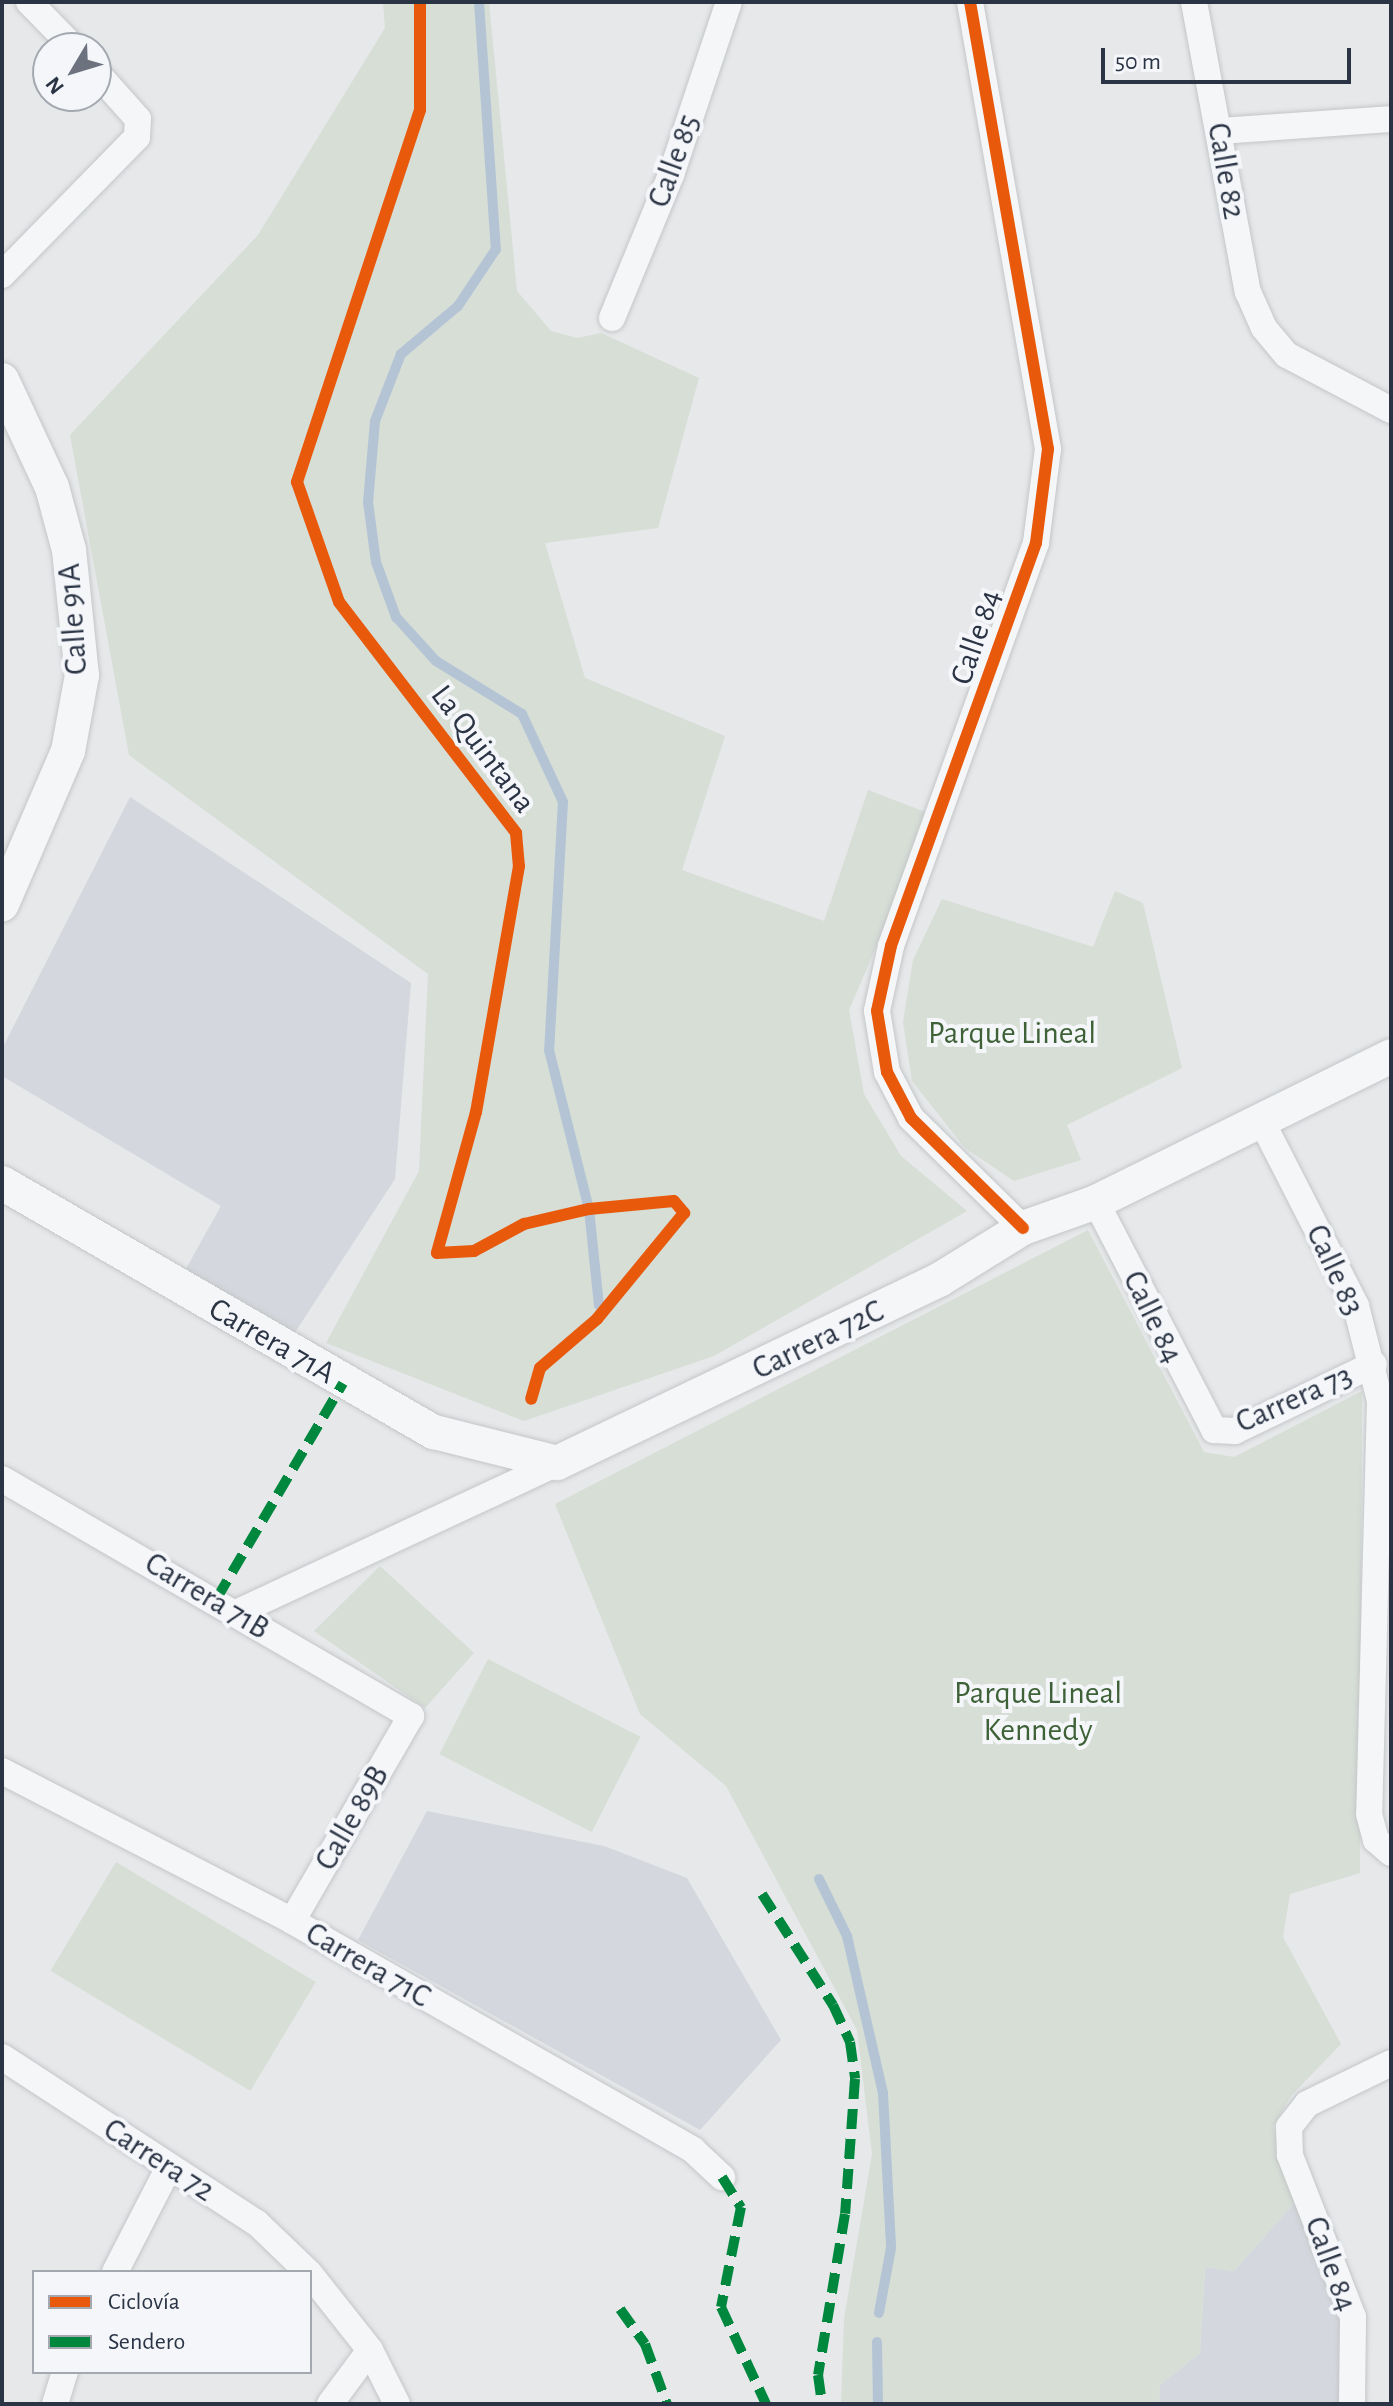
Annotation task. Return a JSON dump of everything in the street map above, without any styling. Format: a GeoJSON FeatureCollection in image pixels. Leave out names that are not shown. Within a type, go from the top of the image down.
{"type":"FeatureCollection","features":[{"type":"Feature","properties":{"kind":"street","name":"Calle 85"},"geometry":{"type":"LineString","coordinates":[[612,318],[671,175],[729,2]]}},
{"type":"Feature","properties":{"kind":"street","name":"Calle 84"},"geometry":{"type":"LineString","coordinates":[[970,2],[1048,449],[1036,543],[891,946],[877,1011],[887,1072],[911,1118],[1023,1228]]}},
{"type":"Feature","properties":{"kind":"street","name":"Calle 82"},"geometry":{"type":"LineString","coordinates":[[1194,2],[1248,292],[1287,355],[1391,410]]}},
{"type":"Feature","properties":{"kind":"street"},"geometry":{"type":"LineString","coordinates":[[42,6],[62,32]]}},
{"type":"Feature","properties":{"kind":"street"},"geometry":{"type":"LineString","coordinates":[[2,275],[137,137],[138,119],[112,90]]}},
{"type":"Feature","properties":{"kind":"street"},"geometry":{"type":"LineString","coordinates":[[1219,131],[1391,119]]}},
{"type":"Feature","properties":{"kind":"street","name":"Calle 91A"},"geometry":{"type":"LineString","coordinates":[[2,380],[52,487],[69,550],[82,675],[68,751],[10,867],[2,904]]}},
{"type":"Feature","properties":{"kind":"street","name":"Carrera 72C"},"geometry":{"type":"LineString","coordinates":[[238,1612],[939,1280],[1023,1228],[1096,1202],[1391,1056]]}},
{"type":"Feature","properties":{"kind":"street","name":"Calle 83"},"geometry":{"type":"LineString","coordinates":[[1261,1120],[1356,1306],[1374,1364],[1380,1401],[1369,1814],[1376,1840],[1391,1853]]}},
{"type":"Feature","properties":{"kind":"street","name":"Carrera 71A"},"geometry":{"type":"LineString","coordinates":[[2,1183],[434,1432],[557,1463]]}},
{"type":"Feature","properties":{"kind":"street","name":"Calle 84"},"geometry":{"type":"LineString","coordinates":[[1096,1202],[1214,1430]]}},
{"type":"Feature","properties":{"kind":"street","name":"Carrera 73"},"geometry":{"type":"LineString","coordinates":[[1214,1430],[1235,1431],[1374,1364]]}},
{"type":"Feature","properties":{"kind":"street","name":"Carrera 71B"},"geometry":{"type":"LineString","coordinates":[[2,1479],[238,1612],[411,1716]]}},
{"type":"Feature","properties":{"kind":"street","name":"Calle 89B"},"geometry":{"type":"LineString","coordinates":[[292,1921],[411,1716]]}},
{"type":"Feature","properties":{"kind":"street","name":"Carrera 71C"},"geometry":{"type":"LineString","coordinates":[[2,1771],[292,1921],[693,2150],[722,2177]]}},
{"type":"Feature","properties":{"kind":"street","name":"Carrera 72"},"geometry":{"type":"LineString","coordinates":[[2,2057],[168,2169],[257,2223],[306,2270]]}},
{"type":"Feature","properties":{"kind":"street","name":"Calle 84"},"geometry":{"type":"LineString","coordinates":[[1352,2404],[1353,2317],[1290,2155],[1289,2127],[1307,2104],[1391,2063]]}},
{"type":"Feature","properties":{"kind":"street"},"geometry":{"type":"LineString","coordinates":[[116,2270],[168,2169]]}},
{"type":"Feature","properties":{"kind":"street","name":"Carrera 72"},"geometry":{"type":"LineString","coordinates":[[312,2277],[370,2350],[397,2404]]}},
{"type":"Feature","properties":{"kind":"street"},"geometry":{"type":"LineString","coordinates":[[330,2404],[370,2350]]}},
{"type":"Feature","properties":{"kind":"street"},"geometry":{"type":"LineString","coordinates":[[55,2404],[64,2374]]}},
{"type":"Feature","properties":{"kind":"shaded area"},"geometry":{"type":"Polygon","coordinates":[[[130,797],[411,983],[395,1179],[292,1337],[183,1274],[221,1206],[2,1076],[2,1049],[130,797]]]}},
{"type":"Feature","properties":{"kind":"shaded area"},"geometry":{"type":"Polygon","coordinates":[[[427,1811],[604,1846],[687,1878],[781,2040],[700,2130],[358,1940],[427,1811]]]}},
{"type":"Feature","properties":{"kind":"shaded area"},"geometry":{"type":"Polygon","coordinates":[[[1296,2201],[1339,2294],[1341,2404],[1159,2404],[1160,2385],[1200,2353],[1205,2267],[1234,2271],[1296,2201]]]}},
{"type":"Feature","properties":{"kind":"green space"},"geometry":{"type":"Polygon","coordinates":[[[383,2],[489,2],[517,291],[551,331],[577,338],[601,333],[699,378],[658,528],[545,543],[585,678],[725,736],[682,870],[824,921],[868,790],[933,815],[849,1010],[864,1094],[901,1156],[967,1211],[714,1356],[524,1421],[326,1343],[419,1171],[428,974],[129,755],[70,435],[258,235],[385,28],[383,2]]]}},
{"type":"Feature","properties":{"kind":"green space","name":"Parque Lineal"},"geometry":{"type":"Polygon","coordinates":[[[1115,891],[1143,903],[1182,1068],[1067,1125],[1081,1160],[1014,1181],[965,1148],[912,1081],[903,1022],[913,960],[942,899],[1093,947],[1115,891]]]}},
{"type":"Feature","properties":{"kind":"green space","name":"Parque Lineal Kennedy"},"geometry":{"type":"Polygon","coordinates":[[[1088,1230],[1204,1452],[1234,1457],[1362,1391],[1360,1873],[1290,1894],[1283,1937],[1341,2044],[1291,2096],[1273,2127],[1296,2201],[1234,2271],[1205,2267],[1200,2353],[1160,2385],[1159,2404],[841,2404],[844,2319],[872,2154],[857,2030],[726,1786],[640,1714],[555,1504],[1088,1230]]]}},
{"type":"Feature","properties":{"kind":"green space"},"geometry":{"type":"Polygon","coordinates":[[[380,1566],[474,1653],[425,1708],[314,1631],[380,1566]]]}},
{"type":"Feature","properties":{"kind":"green space"},"geometry":{"type":"Polygon","coordinates":[[[488,1659],[640,1737],[592,1832],[439,1754],[488,1659]]]}},
{"type":"Feature","properties":{"kind":"green space"},"geometry":{"type":"Polygon","coordinates":[[[116,1862],[316,1982],[250,2091],[51,1971],[116,1862]]]}},
{"type":"Feature","properties":{"kind":"waterway"},"geometry":{"type":"LineString","coordinates":[[479,2],[496,249],[458,306],[401,354],[375,421],[368,502],[376,562],[396,617],[436,661],[522,714],[563,802],[549,1050],[589,1209],[599,1305]]}},
{"type":"Feature","properties":{"kind":"waterway"},"geometry":{"type":"LineString","coordinates":[[819,1879],[847,1936],[883,2093],[891,2248],[879,2313]]}},
{"type":"Feature","properties":{"kind":"waterway"},"geometry":{"type":"LineString","coordinates":[[877,2342],[878,2404]]}},
{"type":"Feature","properties":{"kind":"marked path"},"geometry":{"type":"LineString","coordinates":[[217,1598],[343,1383]]}},
{"type":"Feature","properties":{"kind":"marked path"},"geometry":{"type":"LineString","coordinates":[[762,1894],[833,2005],[850,2042],[855,2079],[845,2214],[818,2375],[822,2404]]}},
{"type":"Feature","properties":{"kind":"marked path"},"geometry":{"type":"LineString","coordinates":[[722,2177],[741,2207],[721,2307],[766,2404]]}},
{"type":"Feature","properties":{"kind":"marked path"},"geometry":{"type":"LineString","coordinates":[[620,2309],[645,2344],[667,2404]]}},
{"type":"Feature","properties":{"kind":"cycle path","name":"La Quintana"},"geometry":{"type":"LineString","coordinates":[[420,2],[420,110],[297,482],[339,602],[516,833],[519,866],[476,1112],[437,1253],[474,1251],[524,1224],[589,1209],[674,1201],[684,1213],[597,1319],[540,1368],[531,1399]]}},
{"type":"Feature","properties":{"kind":"cycle path"},"geometry":{"type":"LineString","coordinates":[[970,2],[1048,449],[1036,543],[891,946],[877,1011],[887,1072],[911,1118],[1023,1228]]}}]}
